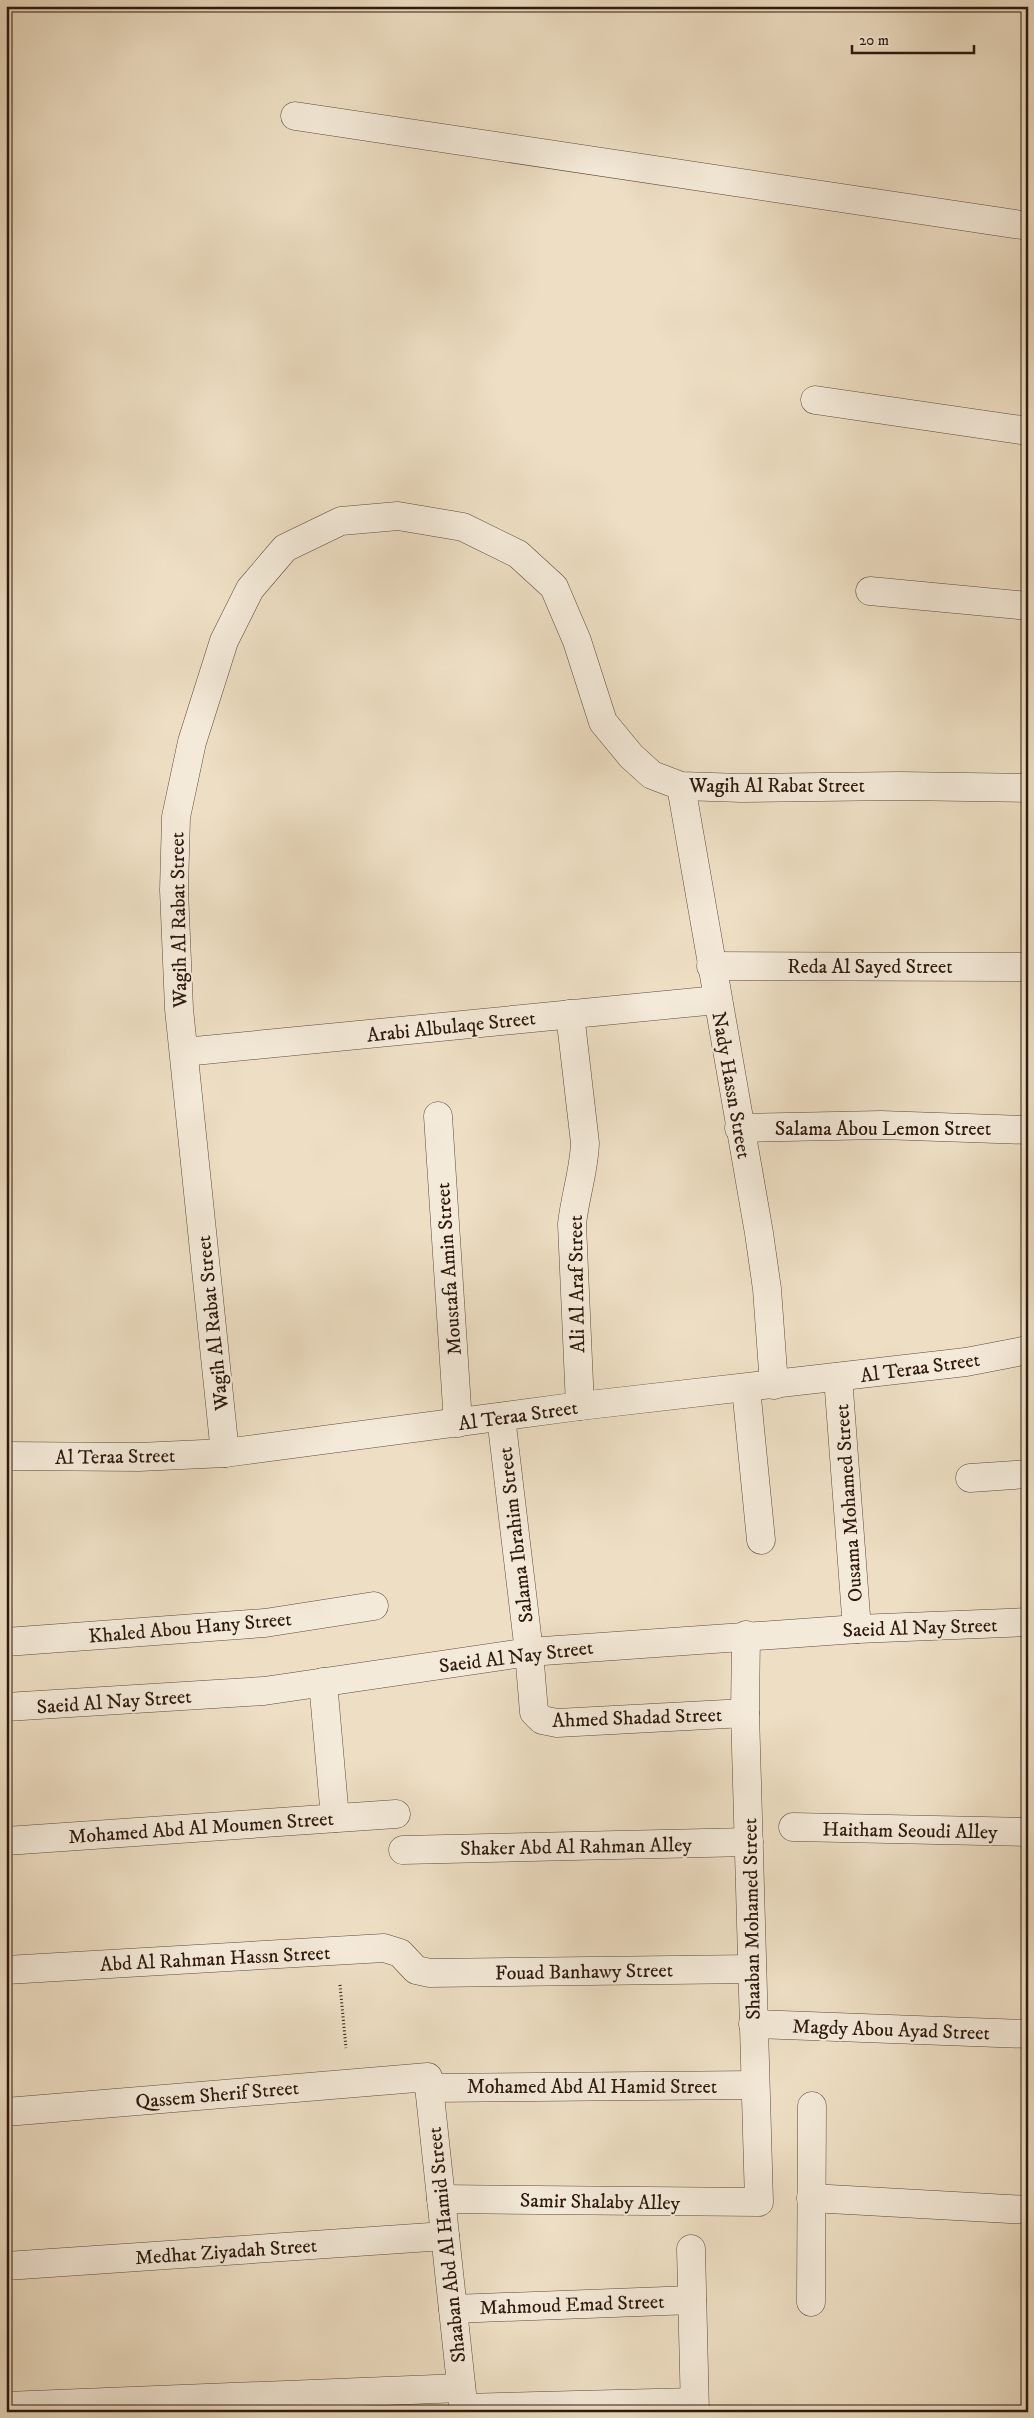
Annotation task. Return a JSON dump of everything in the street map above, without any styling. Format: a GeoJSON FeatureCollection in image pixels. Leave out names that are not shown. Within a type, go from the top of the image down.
{"type":"FeatureCollection","features":[{"type":"Feature","properties":{"kind":"street"},"geometry":{"type":"LineString","coordinates":[[295,116],[1028,226]]}},
{"type":"Feature","properties":{"kind":"street"},"geometry":{"type":"LineString","coordinates":[[815,400],[1028,431]]}},
{"type":"Feature","properties":{"kind":"street","name":"Wagih Al Rabat Street"},"geometry":{"type":"LineString","coordinates":[[225,1453],[179,1009],[174,890],[176,817],[192,742],[224,641],[250,588],[285,548],[341,521],[398,516],[463,527],[518,554],[554,587],[577,641],[604,722],[631,756],[652,775],[681,786],[742,788],[899,786],[1028,788]]}},
{"type":"Feature","properties":{"kind":"street"},"geometry":{"type":"LineString","coordinates":[[870,591],[1028,606]]}},
{"type":"Feature","properties":{"kind":"street","name":"Nady Hassn Street"},"geometry":{"type":"LineString","coordinates":[[681,786],[767,1289],[774,1385]]}},
{"type":"Feature","properties":{"kind":"street","name":"Reda Al Sayed Street"},"geometry":{"type":"LineString","coordinates":[[712,966],[1028,967]]}},
{"type":"Feature","properties":{"kind":"street","name":"Arabi Albulaqe Street"},"geometry":{"type":"LineString","coordinates":[[184,1052],[717,1000]]}},
{"type":"Feature","properties":{"kind":"street","name":"Ali Al Araf Street"},"geometry":{"type":"LineString","coordinates":[[570,1014],[585,1143],[584,1164],[574,1198],[572,1224],[580,1406]]}},
{"type":"Feature","properties":{"kind":"street","name":"Moustafa Amin Street"},"geometry":{"type":"LineString","coordinates":[[438,1116],[458,1423]]}},
{"type":"Feature","properties":{"kind":"street","name":"Salama Abou Lemon Street"},"geometry":{"type":"LineString","coordinates":[[739,1128],[881,1125],[1028,1130]]}},
{"type":"Feature","properties":{"kind":"street","name":"Al Teraa Street"},"geometry":{"type":"LineString","coordinates":[[6,1456],[139,1457],[225,1453],[580,1406],[966,1362],[1028,1350]]}},
{"type":"Feature","properties":{"kind":"street","name":"Ousama Mohamed Street"},"geometry":{"type":"LineString","coordinates":[[838,1377],[857,1629]]}},
{"type":"Feature","properties":{"kind":"street"},"geometry":{"type":"LineString","coordinates":[[746,1388],[761,1540]]}},
{"type":"Feature","properties":{"kind":"street","name":"Salama Ibrahim Street"},"geometry":{"type":"LineString","coordinates":[[501,1417],[529,1652]]}},
{"type":"Feature","properties":{"kind":"street"},"geometry":{"type":"LineString","coordinates":[[970,1478],[1028,1474]]}},
{"type":"Feature","properties":{"kind":"street","name":"Khaled Abou Hany Street"},"geometry":{"type":"LineString","coordinates":[[6,1642],[265,1623],[374,1606]]}},
{"type":"Feature","properties":{"kind":"street","name":"Saeid Al Nay Street"},"geometry":{"type":"LineString","coordinates":[[6,1707],[264,1691],[529,1652],[857,1629],[1028,1622]]}},
{"type":"Feature","properties":{"kind":"street","name":"Shaaban Mohamed Street"},"geometry":{"type":"LineString","coordinates":[[746,1636],[744,1713],[759,2202]]}},
{"type":"Feature","properties":{"kind":"street","name":"Ahmed Shadad Street"},"geometry":{"type":"LineString","coordinates":[[529,1652],[534,1712],[542,1720],[557,1723],[744,1713]]}},
{"type":"Feature","properties":{"kind":"street"},"geometry":{"type":"LineString","coordinates":[[322,1682],[336,1818]]}},
{"type":"Feature","properties":{"kind":"street","name":"Mohamed Abd Al Moumen Street"},"geometry":{"type":"LineString","coordinates":[[6,1842],[396,1814]]}},
{"type":"Feature","properties":{"kind":"street","name":"Haitham Seoudi Alley"},"geometry":{"type":"LineString","coordinates":[[793,1827],[1028,1832]]}},
{"type":"Feature","properties":{"kind":"street","name":"Shaker Abd Al Rahman Alley"},"geometry":{"type":"LineString","coordinates":[[403,1850],[749,1842]]}},
{"type":"Feature","properties":{"kind":"street","name":"Abd Al Rahman Hassn Street"},"geometry":{"type":"LineString","coordinates":[[6,1970],[384,1948],[400,1953],[416,1970]]}},
{"type":"Feature","properties":{"kind":"street","name":"Fouad Banhawy Street"},"geometry":{"type":"LineString","coordinates":[[416,1970],[430,1973],[752,1969]]}},
{"type":"Feature","properties":{"kind":"street","name":"Magdy Abou Ayad Street"},"geometry":{"type":"LineString","coordinates":[[753,2024],[1028,2034]]}},
{"type":"Feature","properties":{"kind":"street","name":"Qassem Sherif Street"},"geometry":{"type":"LineString","coordinates":[[6,2112],[349,2084],[428,2082]]}},
{"type":"Feature","properties":{"kind":"street","name":"Mohamed Abd Al Hamid Street"},"geometry":{"type":"LineString","coordinates":[[428,2082],[755,2085]]}},
{"type":"Feature","properties":{"kind":"street","name":"Shaaban Abd Al Hamid Street"},"geometry":{"type":"LineString","coordinates":[[428,2082],[463,2403]]}},
{"type":"Feature","properties":{"kind":"street"},"geometry":{"type":"LineString","coordinates":[[811,2302],[812,2106]]}},
{"type":"Feature","properties":{"kind":"street"},"geometry":{"type":"LineString","coordinates":[[811,2198],[1028,2210]]}},
{"type":"Feature","properties":{"kind":"street","name":"Samir Shalaby Alley"},"geometry":{"type":"LineString","coordinates":[[441,2199],[759,2202]]}},
{"type":"Feature","properties":{"kind":"street","name":"Medhat Ziyadah Street"},"geometry":{"type":"LineString","coordinates":[[6,2266],[445,2236]]}},
{"type":"Feature","properties":{"kind":"street"},"geometry":{"type":"LineString","coordinates":[[6,2406],[463,2403],[694,2407],[691,2249]]}},
{"type":"Feature","properties":{"kind":"street","name":"Mahmoud Emad Street"},"geometry":{"type":"LineString","coordinates":[[453,2309],[692,2300]]}},
{"type":"Feature","properties":{"kind":"path"},"geometry":{"type":"LineString","coordinates":[[337,1951],[349,2084]]}}]}
